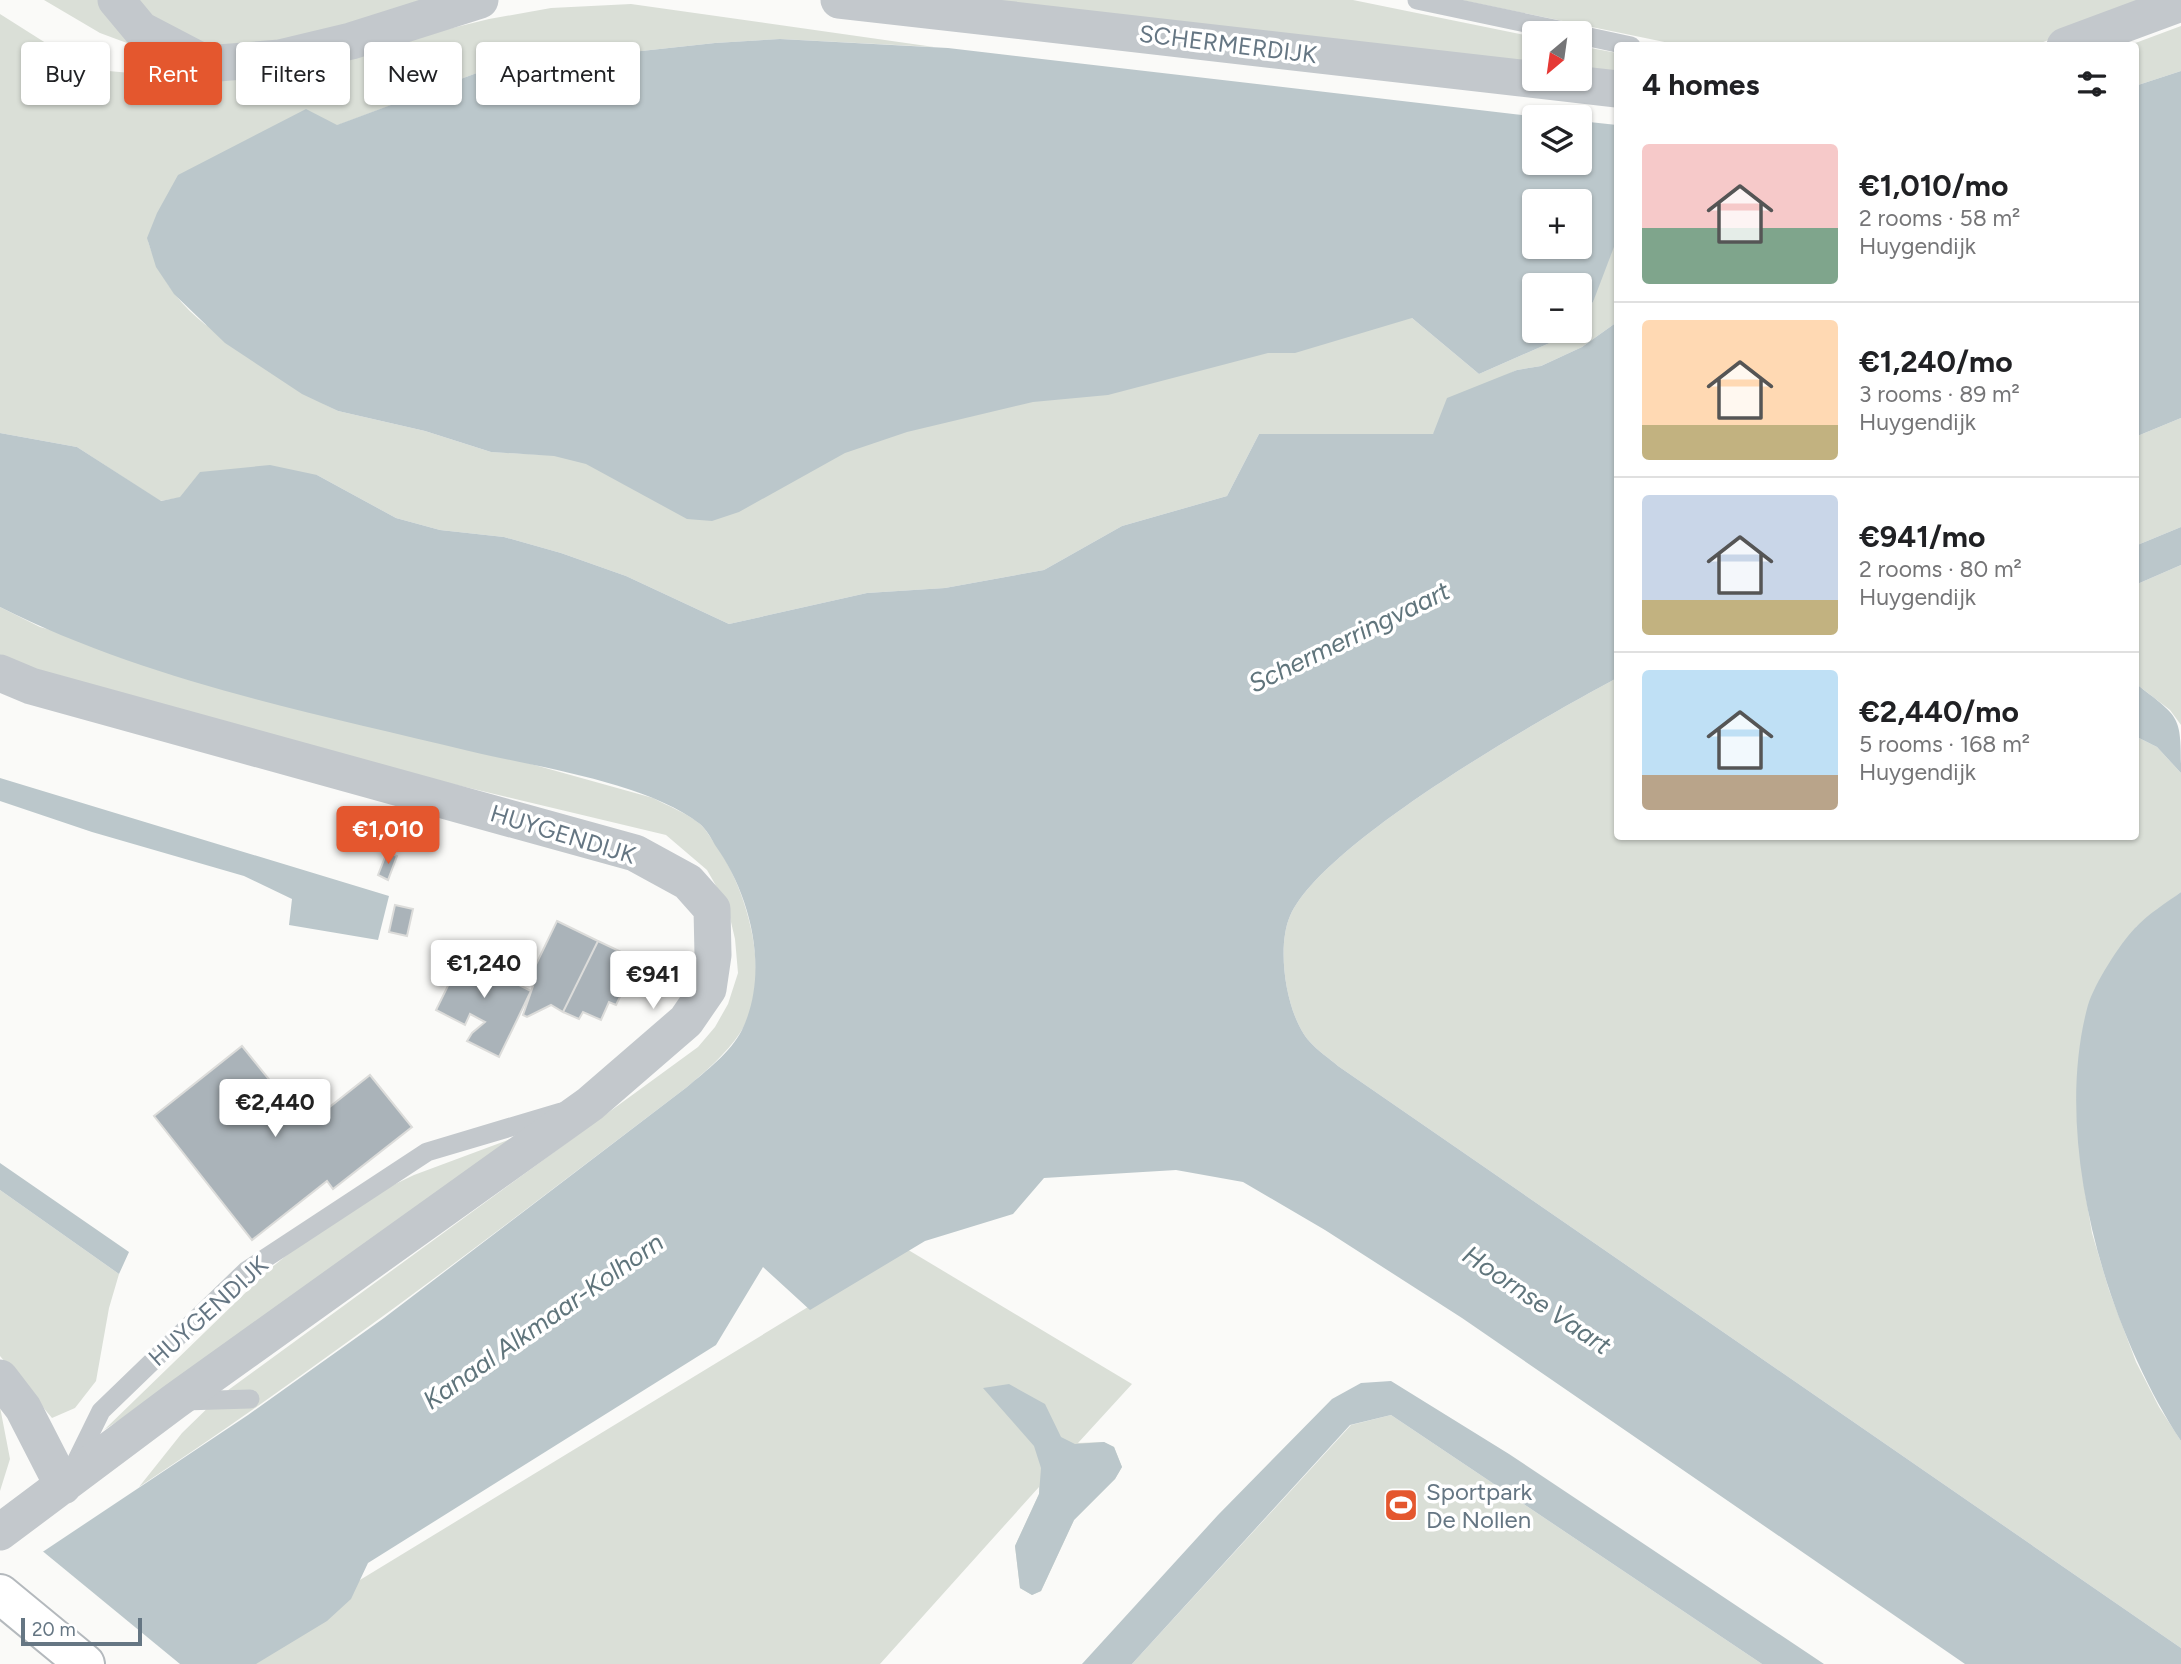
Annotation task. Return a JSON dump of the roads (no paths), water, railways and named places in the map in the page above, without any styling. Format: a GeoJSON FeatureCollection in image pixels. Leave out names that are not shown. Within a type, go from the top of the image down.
{"type":"FeatureCollection","features":[{"type":"Feature","properties":{"kind":"highway"},"geometry":{"type":"LineString","coordinates":[[0,1594],[85,1664]]}},
{"type":"Feature","properties":{"kind":"street"},"geometry":{"type":"LineString","coordinates":[[116,0],[141,30],[206,64],[280,58],[398,27],[480,0]]}},
{"type":"Feature","properties":{"kind":"street","name":"SCHERMERDIJK"},"geometry":{"type":"LineString","coordinates":[[839,0],[1614,89]]}},
{"type":"Feature","properties":{"kind":"street"},"geometry":{"type":"LineString","coordinates":[[2076,42],[2181,3]]}},
{"type":"Feature","properties":{"kind":"street","name":"HUYGENDIJK"},"geometry":{"type":"LineString","coordinates":[[0,1532],[175,1401],[590,1104],[686,1021],[708,989],[713,955],[712,909],[688,882],[635,853],[10,683]]}},
{"type":"Feature","properties":{"kind":"street"},"geometry":{"type":"LineString","coordinates":[[0,1378],[23,1408],[63,1486]]}},
{"type":"Feature","properties":{"kind":"lane"},"geometry":{"type":"LineString","coordinates":[[1417,0],[1522,22]]}},
{"type":"Feature","properties":{"kind":"lane"},"geometry":{"type":"LineString","coordinates":[[1592,38],[1614,42]]}},
{"type":"Feature","properties":{"kind":"lane","name":"HUYGENDIJK"},"geometry":{"type":"LineString","coordinates":[[63,1486],[101,1411],[246,1270],[426,1152],[590,1104]]}},
{"type":"Feature","properties":{"kind":"lane","name":"HUYGENDIJK"},"geometry":{"type":"LineString","coordinates":[[175,1401],[250,1399]]}},
{"type":"Feature","properties":{"kind":"water"},"geometry":{"type":"Polygon","coordinates":[[[780,39],[948,48],[1522,115],[1522,175],[1592,175],[1592,122],[1614,125],[1614,247],[1592,303],[1592,273],[1522,273],[1522,343],[1550,343],[1479,374],[1412,318],[1295,353],[1268,353],[1108,395],[1033,402],[907,432],[845,453],[739,512],[712,521],[687,519],[586,464],[554,456],[491,452],[425,431],[338,411],[302,394],[225,343],[174,294],[156,267],[147,238],[178,175],[306,109],[337,125],[391,105],[462,105],[462,79],[476,73],[476,105],[640,105],[640,51],[780,39]]]}},
{"type":"Feature","properties":{"kind":"water"},"geometry":{"type":"Polygon","coordinates":[[[2181,71],[2181,418],[2139,435],[2139,85],[2181,71]]]}},
{"type":"Feature","properties":{"kind":"water"},"geometry":{"type":"Polygon","coordinates":[[[1614,324],[1614,680],[1489,751],[1438,784],[1344,853],[1310,886],[1290,916],[1284,946],[1286,981],[1295,1016],[1310,1042],[1338,1066],[2181,1648],[2181,1664],[1965,1664],[1462,1318],[1325,1230],[1243,1182],[1176,1170],[1044,1178],[1013,1214],[925,1241],[810,1310],[763,1267],[716,1345],[368,1563],[351,1599],[327,1621],[256,1664],[0,1664],[38,1555],[248,1415],[384,1318],[710,1068],[742,1030],[755,984],[755,959],[747,910],[728,865],[702,826],[677,809],[651,797],[589,778],[289,708],[171,675],[56,633],[0,607],[0,433],[77,447],[161,501],[180,497],[200,472],[270,465],[317,475],[396,518],[440,530],[504,537],[561,553],[626,576],[729,624],[867,593],[945,588],[1044,570],[1122,526],[1227,496],[1259,434],[1433,434],[1447,398],[1517,370],[1541,366],[1592,343],[1592,340],[1614,324]]]}},
{"type":"Feature","properties":{"kind":"water"},"geometry":{"type":"Polygon","coordinates":[[[2181,527],[2181,565],[2139,583],[2139,544],[2181,527]]]}},
{"type":"Feature","properties":{"kind":"water"},"geometry":{"type":"Polygon","coordinates":[[[2139,686],[2162,704],[2175,719],[2179,728],[2181,773],[2157,747],[2139,738],[2139,686]]]}},
{"type":"Feature","properties":{"kind":"water"},"geometry":{"type":"Polygon","coordinates":[[[0,778],[389,896],[378,940],[289,925],[292,899],[244,876],[92,832],[0,801],[0,778]]]}},
{"type":"Feature","properties":{"kind":"water"},"geometry":{"type":"Polygon","coordinates":[[[2181,892],[2181,1441],[2154,1395],[2130,1344],[2109,1289],[2092,1231],[2081,1172],[2076,1114],[2078,1058],[2088,1005],[2096,986],[2135,928],[2181,892]]]}},
{"type":"Feature","properties":{"kind":"water"},"geometry":{"type":"Polygon","coordinates":[[[0,1163],[129,1252],[119,1274],[0,1190],[0,1163]]]}},
{"type":"Feature","properties":{"kind":"water"},"geometry":{"type":"Polygon","coordinates":[[[1391,1381],[1509,1454],[1824,1664],[1762,1664],[1391,1415],[1350,1425],[1132,1664],[1082,1664],[1218,1515],[1332,1399],[1361,1383],[1391,1381]]]}},
{"type":"Feature","properties":{"kind":"water"},"geometry":{"type":"Polygon","coordinates":[[[1009,1384],[1045,1404],[1061,1437],[1075,1444],[1104,1442],[1114,1447],[1122,1467],[1115,1479],[1074,1520],[1041,1591],[1032,1595],[1020,1588],[1015,1546],[1039,1494],[1041,1468],[1034,1446],[983,1388],[1009,1384]]]}},
{"type":"Feature","properties":{"kind":"place","name":"Sportpark De Nollen"},"geometry":{"type":"Point","coordinates":[1401,1505]}},
{"type":"Feature","properties":{"kind":"water label","name":"Schermerringvaart"},"geometry":{"type":"Point","coordinates":[1349,637]}},
{"type":"Feature","properties":{"kind":"water label","name":"Hoornse Vaart"},"geometry":{"type":"Point","coordinates":[1537,1300]}},
{"type":"Feature","properties":{"kind":"water label","name":"Kanaal Alkmaar-Kolhorn"},"geometry":{"type":"Point","coordinates":[543,1321]}}]}
